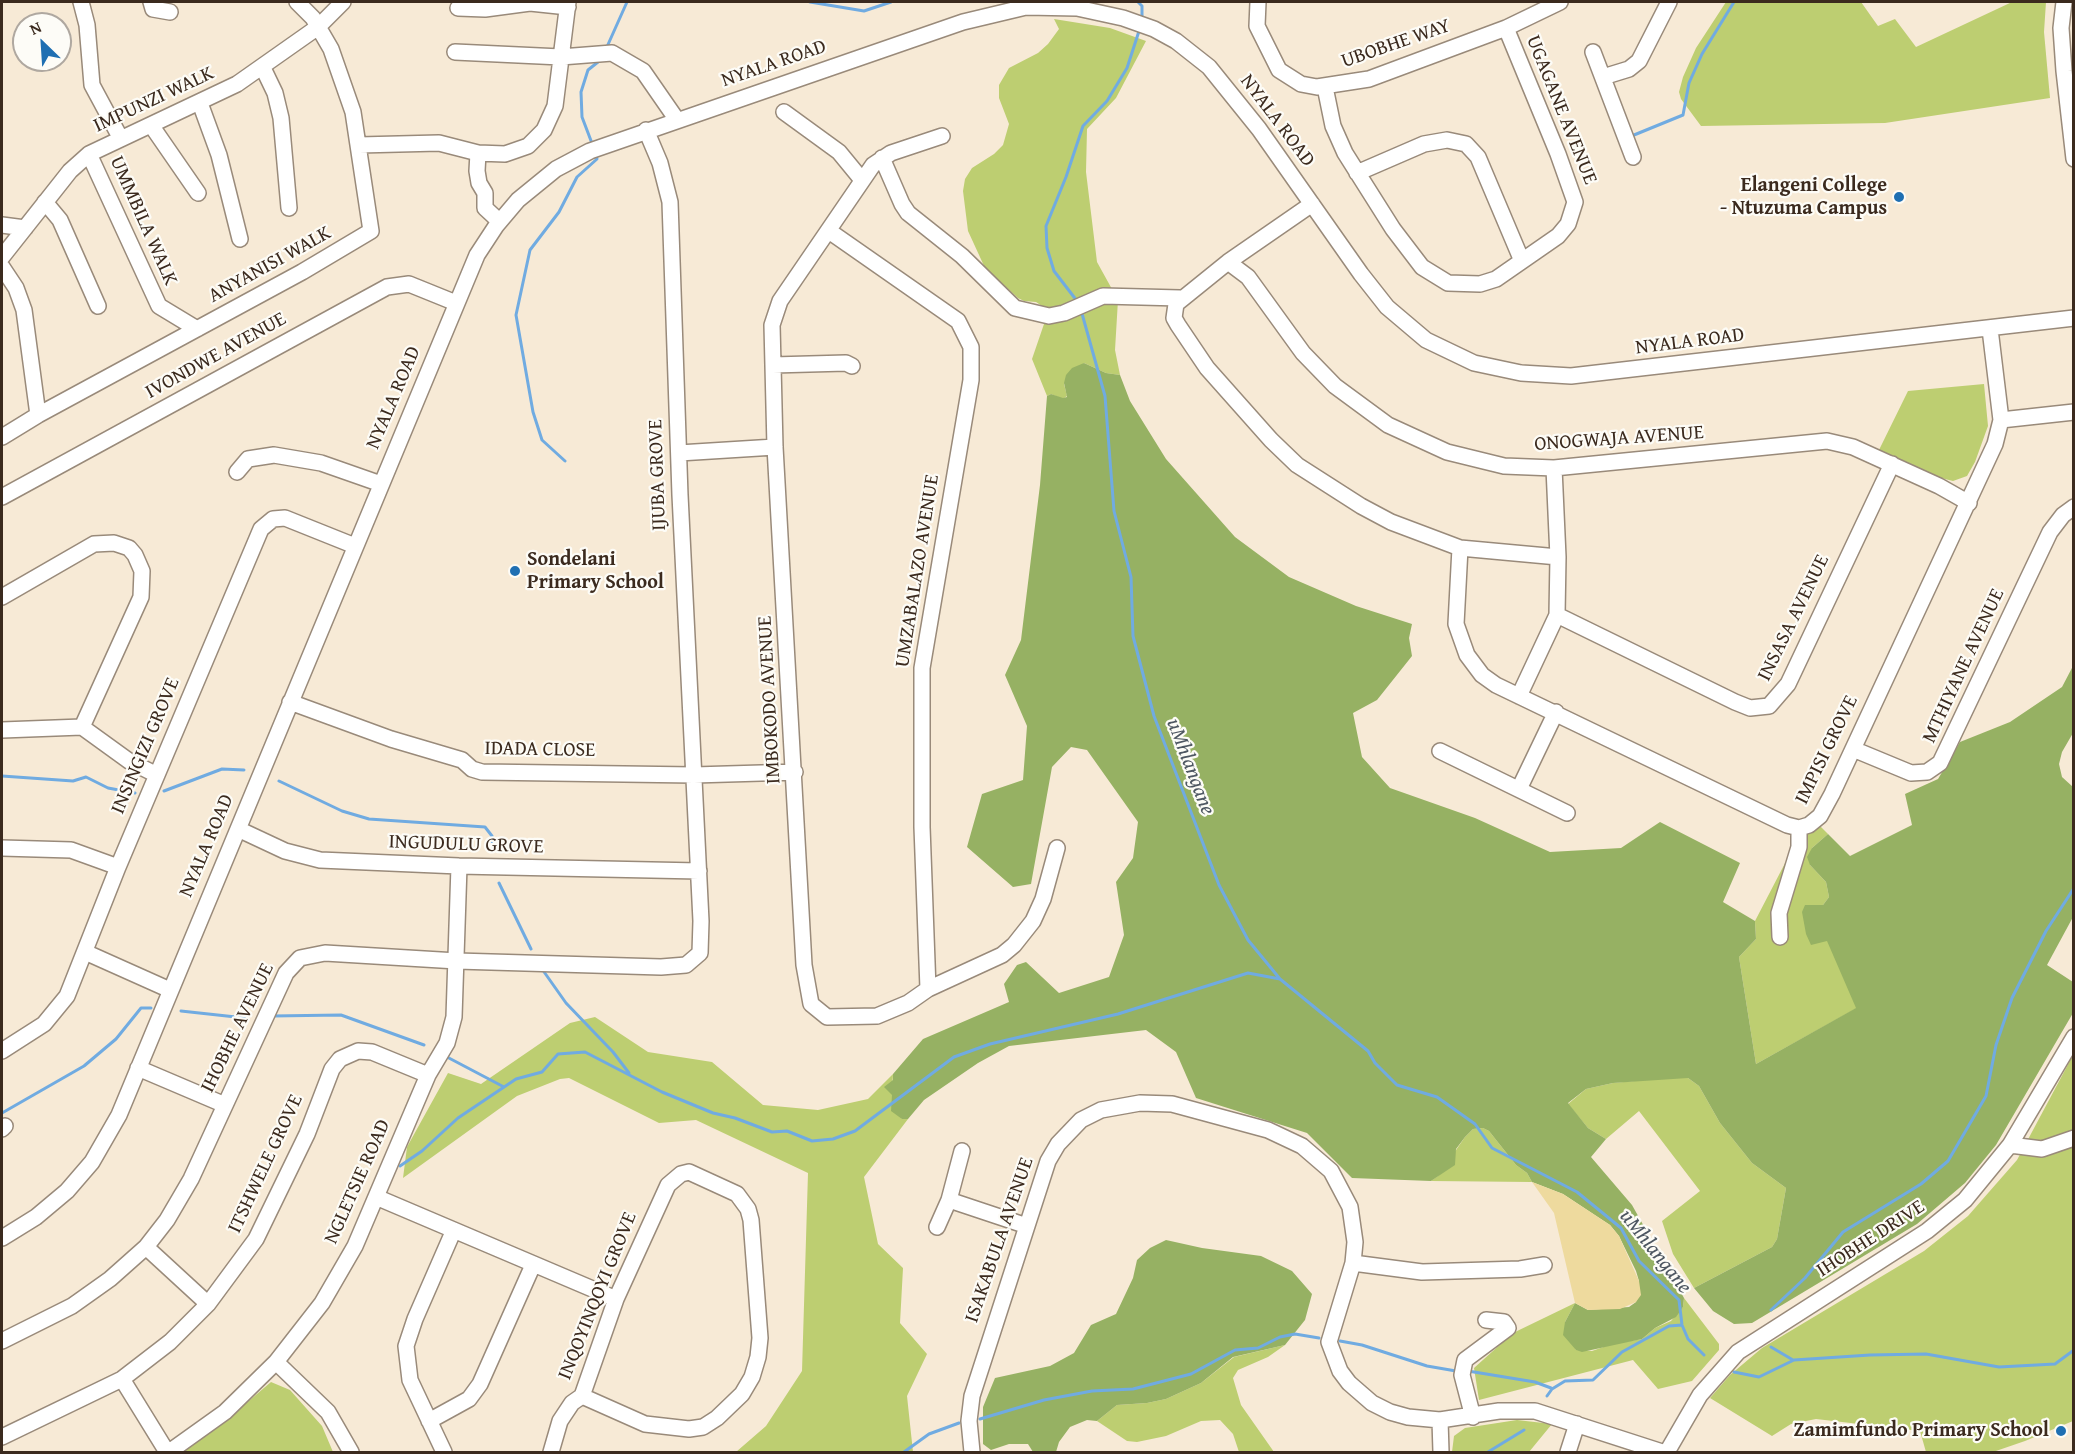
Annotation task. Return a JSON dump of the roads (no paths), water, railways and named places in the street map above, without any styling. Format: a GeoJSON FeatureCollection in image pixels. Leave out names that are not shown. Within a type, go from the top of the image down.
{"type":"FeatureCollection","features":[{"type":"Feature","properties":{"kind":"street"},"geometry":{"type":"LineString","coordinates":[[81,2],[87,25],[92,85],[121,138]]}},
{"type":"Feature","properties":{"kind":"street"},"geometry":{"type":"LineString","coordinates":[[151,2],[153,9],[170,12]]}},
{"type":"Feature","properties":{"kind":"street","name":"ANYANISI WALK"},"geometry":{"type":"LineString","coordinates":[[2,437],[369,233],[372,225],[360,145],[343,85],[331,49],[318,27],[297,2]]}},
{"type":"Feature","properties":{"kind":"street","name":"IMPUNZI WALK"},"geometry":{"type":"LineString","coordinates":[[2,257],[45,202],[89,154],[200,103],[263,68],[318,27],[344,2]]}},
{"type":"Feature","properties":{"kind":"street","name":"UBOBHE WAY"},"geometry":{"type":"LineString","coordinates":[[1258,2],[1257,26],[1279,70],[1301,84],[1325,87],[1369,79],[1506,28],[1560,2]]}},
{"type":"Feature","properties":{"kind":"street"},"geometry":{"type":"LineString","coordinates":[[1603,77],[1629,69],[1639,61],[1669,2]]}},
{"type":"Feature","properties":{"kind":"street"},"geometry":{"type":"LineString","coordinates":[[2064,2],[2061,28],[2068,55],[2073,159]]}},
{"type":"Feature","properties":{"kind":"street"},"geometry":{"type":"LineString","coordinates":[[360,145],[439,142],[478,153],[514,152],[539,137],[555,106],[568,4],[530,3],[485,9],[458,8]]}},
{"type":"Feature","properties":{"kind":"street","name":"NYALA ROAD"},"geometry":{"type":"LineString","coordinates":[[2,1238],[52,1205],[86,1169],[111,1131],[477,255],[499,221],[543,178],[594,149],[963,22],[1007,11],[1051,4],[1096,11],[1134,21],[1154,29],[1190,52],[1217,76],[1374,291],[1409,328],[1451,353],[1497,369],[1545,376],[1571,376],[2073,318]]}},
{"type":"Feature","properties":{"kind":"street","name":"UGAGANE AVENUE"},"geometry":{"type":"LineString","coordinates":[[1325,87],[1337,138],[1357,173],[1410,253],[1422,267],[1439,280],[1458,285],[1480,284],[1496,279],[1558,236],[1568,224],[1575,202],[1558,154],[1506,28]]}},
{"type":"Feature","properties":{"kind":"street"},"geometry":{"type":"LineString","coordinates":[[456,52],[561,57],[607,52],[643,70],[676,120]]}},
{"type":"Feature","properties":{"kind":"street"},"geometry":{"type":"LineString","coordinates":[[1593,52],[1633,157]]}},
{"type":"Feature","properties":{"kind":"street"},"geometry":{"type":"LineString","coordinates":[[263,68],[275,93],[281,118],[290,208]]}},
{"type":"Feature","properties":{"kind":"street"},"geometry":{"type":"LineString","coordinates":[[200,103],[219,155],[240,240]]}},
{"type":"Feature","properties":{"kind":"street"},"geometry":{"type":"LineString","coordinates":[[784,112],[839,152],[862,180]]}},
{"type":"Feature","properties":{"kind":"street"},"geometry":{"type":"LineString","coordinates":[[151,125],[198,193]]}},
{"type":"Feature","properties":{"kind":"street","name":"IJUBA GROVE"},"geometry":{"type":"LineString","coordinates":[[646,130],[660,162],[670,202],[679,453],[699,871],[701,944],[700,953],[691,963]]}},
{"type":"Feature","properties":{"kind":"street","name":"IMBOKODO AVENUE"},"geometry":{"type":"LineString","coordinates":[[942,135],[882,158],[862,180],[777,306],[772,325],[775,447],[795,772],[804,965],[811,1004],[827,1017],[868,1017],[908,1004],[928,989],[1002,955],[1014,945],[1033,921],[1043,899],[1057,848]]}},
{"type":"Feature","properties":{"kind":"street"},"geometry":{"type":"LineString","coordinates":[[1357,173],[1424,144],[1447,140],[1466,144],[1478,157],[1522,261]]}},
{"type":"Feature","properties":{"kind":"street"},"geometry":{"type":"LineString","coordinates":[[478,153],[477,171],[485,193],[485,208],[499,221]]}},
{"type":"Feature","properties":{"kind":"street","name":"UMMBILA WALK"},"geometry":{"type":"LineString","coordinates":[[89,154],[159,306],[197,329]]}},
{"type":"Feature","properties":{"kind":"street"},"geometry":{"type":"LineString","coordinates":[[882,158],[905,209],[962,256],[1015,308],[1049,316],[1094,299],[1110,296],[1180,298]]}},
{"type":"Feature","properties":{"kind":"street"},"geometry":{"type":"LineString","coordinates":[[45,202],[60,220],[98,306]]}},
{"type":"Feature","properties":{"kind":"street"},"geometry":{"type":"LineString","coordinates":[[1312,204],[1228,262],[1180,298],[1176,304],[1174,318],[1207,368],[1264,433],[1297,465],[1324,484],[1391,522],[1460,548],[1558,557]]}},
{"type":"Feature","properties":{"kind":"street"},"geometry":{"type":"LineString","coordinates":[[2,225],[25,228]]}},
{"type":"Feature","properties":{"kind":"street","name":"UMZABALAZO AVENUE"},"geometry":{"type":"LineString","coordinates":[[829,231],[958,321],[971,347],[970,380],[922,668],[922,827],[928,989]]}},
{"type":"Feature","properties":{"kind":"street","name":"ONOGWAJA AVENUE"},"geometry":{"type":"LineString","coordinates":[[1228,262],[1248,277],[1316,368],[1350,399],[1378,419],[1428,445],[1465,458],[1504,466],[1554,468],[1827,441],[1853,447],[1892,464],[1969,503]]}},
{"type":"Feature","properties":{"kind":"street"},"geometry":{"type":"LineString","coordinates":[[2,267],[16,288],[24,310],[38,415]]}},
{"type":"Feature","properties":{"kind":"street","name":"IVONDWE AVENUE"},"geometry":{"type":"LineString","coordinates":[[2,497],[387,286],[409,284],[456,303]]}},
{"type":"Feature","properties":{"kind":"street","name":"IMPISI GROVE"},"geometry":{"type":"LineString","coordinates":[[1460,548],[1455,602],[1456,624],[1467,655],[1482,675],[1496,686],[1556,712],[1799,828],[1809,825],[1820,816],[1989,460],[2001,420],[1990,329]]}},
{"type":"Feature","properties":{"kind":"street"},"geometry":{"type":"LineString","coordinates":[[773,365],[846,363],[852,366]]}},
{"type":"Feature","properties":{"kind":"street"},"geometry":{"type":"LineString","coordinates":[[2001,420],[2073,412]]}},
{"type":"Feature","properties":{"kind":"street"},"geometry":{"type":"LineString","coordinates":[[679,453],[775,447]]}},
{"type":"Feature","properties":{"kind":"street"},"geometry":{"type":"LineString","coordinates":[[237,472],[250,458],[274,455],[321,462],[381,484]]}},
{"type":"Feature","properties":{"kind":"street","name":"INSASA AVENUE"},"geometry":{"type":"LineString","coordinates":[[1557,615],[1735,702],[1750,708],[1769,706],[1788,684],[1892,464]]}},
{"type":"Feature","properties":{"kind":"street"},"geometry":{"type":"LineString","coordinates":[[1520,696],[1557,615],[1558,557],[1554,468]]}},
{"type":"Feature","properties":{"kind":"street","name":"MTHIYANE AVENUE"},"geometry":{"type":"LineString","coordinates":[[1853,749],[1911,773],[1927,772],[1940,763],[2050,532],[2063,514],[2073,507]]}},
{"type":"Feature","properties":{"kind":"street","name":"INSINGIZI GROVE"},"geometry":{"type":"LineString","coordinates":[[2,1051],[44,1024],[67,996],[118,867],[264,525],[273,519],[285,518],[355,546]]}},
{"type":"Feature","properties":{"kind":"street"},"geometry":{"type":"LineString","coordinates":[[2,597],[94,544],[108,542],[121,544],[129,548],[140,563],[143,579],[141,597],[82,726]]}},
{"type":"Feature","properties":{"kind":"street","name":"IDADA CLOSE"},"geometry":{"type":"LineString","coordinates":[[290,702],[391,739],[462,760],[472,769],[482,772],[694,775],[795,772]]}},
{"type":"Feature","properties":{"kind":"street"},"geometry":{"type":"LineString","coordinates":[[1519,789],[1556,712]]}},
{"type":"Feature","properties":{"kind":"street"},"geometry":{"type":"LineString","coordinates":[[2,730],[82,726],[129,761],[157,776]]}},
{"type":"Feature","properties":{"kind":"street"},"geometry":{"type":"LineString","coordinates":[[1440,751],[1567,813]]}},
{"type":"Feature","properties":{"kind":"street"},"geometry":{"type":"LineString","coordinates":[[1780,937],[1779,913],[1799,847],[1799,828]]}},
{"type":"Feature","properties":{"kind":"street","name":"INGUDULU GROVE"},"geometry":{"type":"LineString","coordinates":[[238,829],[285,851],[320,860],[459,866],[699,871]]}},
{"type":"Feature","properties":{"kind":"street"},"geometry":{"type":"LineString","coordinates":[[2,848],[71,850],[118,867]]}},
{"type":"Feature","properties":{"kind":"street","name":"NGLETSIE ROAD"},"geometry":{"type":"LineString","coordinates":[[168,1452],[225,1412],[276,1362],[322,1303],[355,1246],[428,1075],[447,1043],[454,1017],[459,866]]}},
{"type":"Feature","properties":{"kind":"street"},"geometry":{"type":"LineString","coordinates":[[85,952],[170,990]]}},
{"type":"Feature","properties":{"kind":"street","name":"IHOBHE AVENUE"},"geometry":{"type":"LineString","coordinates":[[2,1341],[72,1306],[110,1279],[146,1247],[167,1220],[190,1179],[286,973],[300,958],[325,952],[457,961],[661,967],[691,963]]}},
{"type":"Feature","properties":{"kind":"street","name":"IHOBHE DRIVE"},"geometry":{"type":"LineString","coordinates":[[1667,1452],[1700,1395],[1722,1367],[1754,1339],[1927,1231],[1965,1200],[2010,1145],[2073,1037]]}},
{"type":"Feature","properties":{"kind":"street","name":"ITSHWELE GROVE"},"geometry":{"type":"LineString","coordinates":[[2,1437],[122,1379],[170,1341],[208,1304],[256,1239],[307,1134],[335,1064],[351,1053],[365,1050],[428,1075]]}},
{"type":"Feature","properties":{"kind":"street"},"geometry":{"type":"LineString","coordinates":[[138,1068],[225,1105]]}},
{"type":"Feature","properties":{"kind":"street","name":"ISAKABULA AVENUE"},"geometry":{"type":"LineString","coordinates":[[972,1452],[969,1421],[972,1396],[1048,1161],[1068,1130],[1081,1120],[1120,1105],[1172,1104],[1268,1130],[1316,1156],[1336,1179],[1350,1207],[1355,1233],[1353,1263],[1329,1342],[1340,1371],[1361,1395],[1390,1413],[1440,1420],[1518,1410],[1534,1411],[1662,1452]]}},
{"type":"Feature","properties":{"kind":"street"},"geometry":{"type":"LineString","coordinates":[[2010,1145],[2042,1149],[2073,1138]]}},
{"type":"Feature","properties":{"kind":"street"},"geometry":{"type":"LineString","coordinates":[[938,1227],[949,1200],[962,1151]]}},
{"type":"Feature","properties":{"kind":"street","name":"INQOYINQOYI GROVE"},"geometry":{"type":"LineString","coordinates":[[551,1452],[560,1421],[572,1403],[582,1396],[616,1299],[668,1185],[681,1174],[693,1173],[737,1194],[748,1209],[751,1220],[760,1338],[759,1358],[742,1394],[717,1419],[703,1427],[689,1429],[645,1424],[582,1396]]}},
{"type":"Feature","properties":{"kind":"street"},"geometry":{"type":"LineString","coordinates":[[376,1197],[453,1232],[616,1299]]}},
{"type":"Feature","properties":{"kind":"street"},"geometry":{"type":"LineString","coordinates":[[949,1200],[1027,1226]]}},
{"type":"Feature","properties":{"kind":"street"},"geometry":{"type":"LineString","coordinates":[[444,1452],[410,1380],[406,1346],[415,1319],[453,1232]]}},
{"type":"Feature","properties":{"kind":"street"},"geometry":{"type":"LineString","coordinates":[[146,1247],[208,1304]]}},
{"type":"Feature","properties":{"kind":"street"},"geometry":{"type":"LineString","coordinates":[[1353,1263],[1402,1272],[1520,1269],[1544,1265]]}},
{"type":"Feature","properties":{"kind":"street"},"geometry":{"type":"LineString","coordinates":[[429,1421],[464,1402],[480,1384],[533,1265]]}},
{"type":"Feature","properties":{"kind":"street"},"geometry":{"type":"LineString","coordinates":[[1473,1417],[1462,1375],[1465,1360],[1508,1328],[1504,1322],[1486,1320]]}},
{"type":"Feature","properties":{"kind":"street"},"geometry":{"type":"LineString","coordinates":[[276,1362],[328,1412],[351,1452]]}},
{"type":"Feature","properties":{"kind":"street"},"geometry":{"type":"LineString","coordinates":[[122,1379],[168,1452]]}},
{"type":"Feature","properties":{"kind":"street"},"geometry":{"type":"LineString","coordinates":[[1440,1420],[1441,1452]]}},
{"type":"Feature","properties":{"kind":"street"},"geometry":{"type":"LineString","coordinates":[[1568,1452],[1577,1424]]}},
{"type":"Feature","properties":{"kind":"waterway"},"geometry":{"type":"LineString","coordinates":[[606,49],[627,2]]}},
{"type":"Feature","properties":{"kind":"waterway","name":"uMhlangane"},"geometry":{"type":"LineString","coordinates":[[810,2],[864,11],[891,2]]}},
{"type":"Feature","properties":{"kind":"waterway","name":"uMhlangane"},"geometry":{"type":"LineString","coordinates":[[1138,2],[1142,6],[1142,19]]}},
{"type":"Feature","properties":{"kind":"waterway"},"geometry":{"type":"LineString","coordinates":[[1634,135],[1683,115],[1689,83],[1702,54],[1734,2]]}},
{"type":"Feature","properties":{"kind":"waterway","name":"uMhlangane"},"geometry":{"type":"LineString","coordinates":[[1077,301],[1054,271],[1047,248],[1046,226],[1083,126],[1107,101],[1127,68],[1140,28]]}},
{"type":"Feature","properties":{"kind":"waterway"},"geometry":{"type":"LineString","coordinates":[[593,146],[582,117],[581,92],[588,70],[603,58]]}},
{"type":"Feature","properties":{"kind":"waterway"},"geometry":{"type":"LineString","coordinates":[[565,461],[542,440],[533,412],[516,315],[530,250],[559,212],[577,177],[597,159],[596,155]]}},
{"type":"Feature","properties":{"kind":"waterway","name":"uMhlangane"},"geometry":{"type":"LineString","coordinates":[[1081,310],[1105,396],[1114,511],[1131,577],[1133,636],[1154,716],[1219,885],[1248,940],[1280,979],[1368,1051],[1375,1063],[1397,1085],[1437,1097],[1475,1124],[1492,1148],[1577,1192],[1621,1228],[1639,1261],[1679,1300],[1682,1325],[1688,1339],[1704,1355]]}},
{"type":"Feature","properties":{"kind":"waterway"},"geometry":{"type":"LineString","coordinates":[[164,791],[222,769],[244,770]]}},
{"type":"Feature","properties":{"kind":"waterway"},"geometry":{"type":"LineString","coordinates":[[2,776],[73,781],[86,777],[108,788],[135,793]]}},
{"type":"Feature","properties":{"kind":"waterway"},"geometry":{"type":"LineString","coordinates":[[279,781],[342,811],[369,819],[485,827],[492,836],[492,847]]}},
{"type":"Feature","properties":{"kind":"waterway"},"geometry":{"type":"LineString","coordinates":[[499,883],[531,949]]}},
{"type":"Feature","properties":{"kind":"waterway"},"geometry":{"type":"LineString","coordinates":[[1771,1310],[1805,1278],[1843,1232],[1921,1184],[1948,1161],[1986,1096],[1996,1045],[2012,998],[2046,931],[2074,888]]}},
{"type":"Feature","properties":{"kind":"waterway"},"geometry":{"type":"LineString","coordinates":[[542,969],[566,1003],[613,1052],[629,1073]]}},
{"type":"Feature","properties":{"kind":"waterway"},"geometry":{"type":"LineString","coordinates":[[400,1166],[422,1151],[458,1118],[516,1079],[542,1072],[558,1054],[585,1052],[662,1092],[713,1113],[735,1118],[772,1132],[787,1131],[812,1141],[833,1139],[855,1131],[954,1057],[990,1044],[1118,1014],[1248,973],[1280,979]]}},
{"type":"Feature","properties":{"kind":"waterway"},"geometry":{"type":"LineString","coordinates":[[2,1113],[84,1066],[116,1039],[141,1008],[151,1008]]}},
{"type":"Feature","properties":{"kind":"waterway"},"geometry":{"type":"LineString","coordinates":[[181,1011],[245,1018]]}},
{"type":"Feature","properties":{"kind":"waterway"},"geometry":{"type":"LineString","coordinates":[[272,1016],[341,1015],[424,1045]]}},
{"type":"Feature","properties":{"kind":"waterway"},"geometry":{"type":"LineString","coordinates":[[447,1057],[504,1087]]}},
{"type":"Feature","properties":{"kind":"waterway"},"geometry":{"type":"LineString","coordinates":[[1547,1396],[1552,1389],[1565,1381],[1593,1380],[1622,1352],[1669,1326],[1682,1325]]}},
{"type":"Feature","properties":{"kind":"waterway"},"geometry":{"type":"LineString","coordinates":[[980,1419],[1044,1400],[1092,1391],[1133,1389],[1191,1374],[1235,1350],[1258,1348],[1280,1337],[1295,1334],[1319,1338]]}},
{"type":"Feature","properties":{"kind":"waterway"},"geometry":{"type":"LineString","coordinates":[[1340,1341],[1362,1345],[1427,1366],[1456,1371]]}},
{"type":"Feature","properties":{"kind":"waterway"},"geometry":{"type":"LineString","coordinates":[[1771,1347],[1793,1360]]}},
{"type":"Feature","properties":{"kind":"waterway","name":"uMhlangane"},"geometry":{"type":"LineString","coordinates":[[1734,1372],[1759,1377],[1794,1360],[1870,1355],[1926,1354],[1999,1367],[2055,1364],[2074,1350]]}},
{"type":"Feature","properties":{"kind":"waterway"},"geometry":{"type":"LineString","coordinates":[[1468,1371],[1535,1382],[1551,1388]]}},
{"type":"Feature","properties":{"kind":"waterway"},"geometry":{"type":"LineString","coordinates":[[904,1452],[929,1434],[959,1423]]}},
{"type":"Feature","properties":{"kind":"waterway"},"geometry":{"type":"LineString","coordinates":[[1488,1452],[1524,1430]]}},
{"type":"Feature","properties":{"kind":"place","name":"Elangeni College - Ntuzuma Campus"},"geometry":{"type":"Point","coordinates":[1899,197]}},
{"type":"Feature","properties":{"kind":"place","name":"Sondelani Primary School"},"geometry":{"type":"Point","coordinates":[515,571]}},
{"type":"Feature","properties":{"kind":"place","name":"Zamimfundo Primary School"},"geometry":{"type":"Point","coordinates":[2061,1431]}}]}
